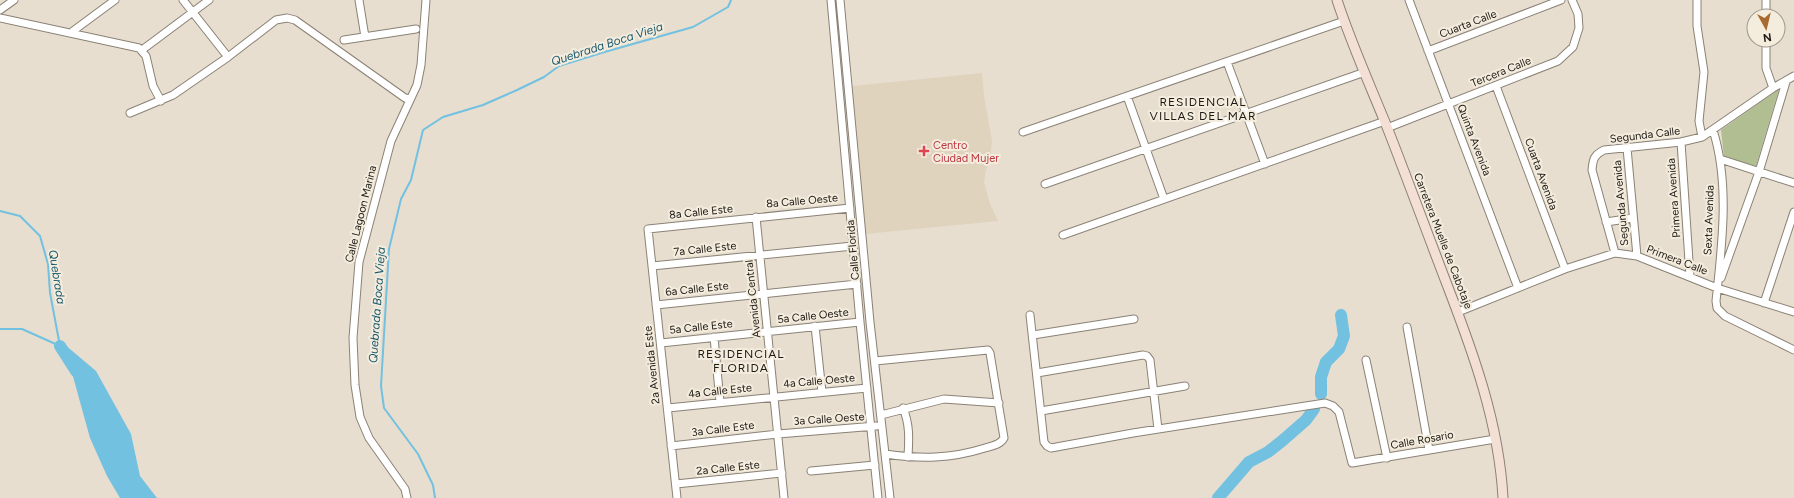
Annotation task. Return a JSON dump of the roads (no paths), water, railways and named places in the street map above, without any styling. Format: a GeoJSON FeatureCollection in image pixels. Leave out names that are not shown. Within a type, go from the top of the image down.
{"type":"FeatureCollection","features":[{"type":"Feature","properties":{"kind":"main road","name":"Carretera Muelle de Cabotaje"},"geometry":{"type":"LineString","coordinates":[[1337,0],[1458,312],[1481,379],[1496,439],[1503,498]]}},
{"type":"Feature","properties":{"kind":"street"},"geometry":{"type":"LineString","coordinates":[[0,10],[14,0]]}},
{"type":"Feature","properties":{"kind":"street"},"geometry":{"type":"LineString","coordinates":[[72,34],[73,30],[115,0]]}},
{"type":"Feature","properties":{"kind":"street"},"geometry":{"type":"LineString","coordinates":[[183,0],[228,58]]}},
{"type":"Feature","properties":{"kind":"street"},"geometry":{"type":"LineString","coordinates":[[142,50],[209,0]]}},
{"type":"Feature","properties":{"kind":"street"},"geometry":{"type":"LineString","coordinates":[[359,0],[365,37]]}},
{"type":"Feature","properties":{"kind":"street","name":"Calle Lagoon Marina"},"geometry":{"type":"LineString","coordinates":[[407,498],[404,489],[369,438],[360,416],[355,385],[353,338],[359,262],[391,142],[417,85],[421,65],[426,0]]}},
{"type":"Feature","properties":{"kind":"street","name":"Calle Florida"},"geometry":{"type":"LineString","coordinates":[[831,0],[860,322],[878,498]]}},
{"type":"Feature","properties":{"kind":"street","name":"Calle Florida"},"geometry":{"type":"LineString","coordinates":[[840,0],[890,498]]}},
{"type":"Feature","properties":{"kind":"street","name":"Cuarta Calle"},"geometry":{"type":"LineString","coordinates":[[1428,51],[1561,0]]}},
{"type":"Feature","properties":{"kind":"street","name":"Tercera Calle"},"geometry":{"type":"LineString","coordinates":[[1063,235],[1265,164],[1448,105],[1558,61],[1573,47],[1579,28],[1578,14],[1572,0]]}},
{"type":"Feature","properties":{"kind":"street"},"geometry":{"type":"LineString","coordinates":[[1696,0],[1697,26],[1704,72],[1699,121],[1702,137],[1773,88],[1786,82],[1794,76]]}},
{"type":"Feature","properties":{"kind":"street","name":"Quinta Avenida"},"geometry":{"type":"LineString","coordinates":[[1412,1],[1428,51],[1518,288]]}},
{"type":"Feature","properties":{"kind":"street"},"geometry":{"type":"LineString","coordinates":[[0,18],[136,46],[142,50],[146,56],[153,86],[161,101]]}},
{"type":"Feature","properties":{"kind":"street"},"geometry":{"type":"LineString","coordinates":[[130,113],[173,95],[228,58],[276,20],[284,18],[291,19],[405,98],[410,99]]}},
{"type":"Feature","properties":{"kind":"street"},"geometry":{"type":"LineString","coordinates":[[1023,132],[1344,21]]}},
{"type":"Feature","properties":{"kind":"street"},"geometry":{"type":"LineString","coordinates":[[344,40],[416,29]]}},
{"type":"Feature","properties":{"kind":"street"},"geometry":{"type":"LineString","coordinates":[[1766,48],[1766,68],[1773,88]]}},
{"type":"Feature","properties":{"kind":"street"},"geometry":{"type":"LineString","coordinates":[[1227,62],[1265,164]]}},
{"type":"Feature","properties":{"kind":"street"},"geometry":{"type":"LineString","coordinates":[[1045,184],[1365,72]]}},
{"type":"Feature","properties":{"kind":"street"},"geometry":{"type":"LineString","coordinates":[[1786,82],[1759,172],[1717,288],[1794,312]]}},
{"type":"Feature","properties":{"kind":"street","name":"Cuarta Avenida"},"geometry":{"type":"LineString","coordinates":[[1496,86],[1565,269]]}},
{"type":"Feature","properties":{"kind":"street"},"geometry":{"type":"LineString","coordinates":[[1127,96],[1164,200]]}},
{"type":"Feature","properties":{"kind":"street","name":"Sexta Avenida"},"geometry":{"type":"LineString","coordinates":[[1713,130],[1718,145],[1720,159],[1723,201],[1717,288]]}},
{"type":"Feature","properties":{"kind":"street","name":"Segunda Calle"},"geometry":{"type":"LineString","coordinates":[[1606,222],[1592,170],[1593,159],[1598,154],[1604,150],[1681,142],[1702,137]]}},
{"type":"Feature","properties":{"kind":"street","name":"Primera Avenida"},"geometry":{"type":"LineString","coordinates":[[1681,142],[1690,276]]}},
{"type":"Feature","properties":{"kind":"street","name":"Segunda Avenida"},"geometry":{"type":"LineString","coordinates":[[1627,148],[1637,256]]}},
{"type":"Feature","properties":{"kind":"street"},"geometry":{"type":"LineString","coordinates":[[1720,159],[1794,183]]}},
{"type":"Feature","properties":{"kind":"street","name":"8a Calle Oeste"},"geometry":{"type":"LineString","coordinates":[[756,217],[850,208]]}},
{"type":"Feature","properties":{"kind":"street"},"geometry":{"type":"LineString","coordinates":[[1764,303],[1794,212]]}},
{"type":"Feature","properties":{"kind":"street","name":"8a Calle Este"},"geometry":{"type":"LineString","coordinates":[[648,229],[756,217]]}},
{"type":"Feature","properties":{"kind":"street","name":"Avenida Central"},"geometry":{"type":"LineString","coordinates":[[756,217],[784,498]]}},
{"type":"Feature","properties":{"kind":"street"},"geometry":{"type":"LineString","coordinates":[[1615,254],[1606,222],[1633,218]]}},
{"type":"Feature","properties":{"kind":"street","name":"2a Avenida Este"},"geometry":{"type":"LineString","coordinates":[[648,229],[677,498]]}},
{"type":"Feature","properties":{"kind":"street","name":"7a Calle Este"},"geometry":{"type":"LineString","coordinates":[[652,266],[760,254],[854,246]]}},
{"type":"Feature","properties":{"kind":"street","name":"Primera Calle"},"geometry":{"type":"LineString","coordinates":[[1458,312],[1565,269],[1615,254],[1637,256],[1717,288],[1717,308],[1725,316],[1794,350]]}},
{"type":"Feature","properties":{"kind":"street","name":"6a Calle Este"},"geometry":{"type":"LineString","coordinates":[[656,305],[857,284]]}},
{"type":"Feature","properties":{"kind":"street"},"geometry":{"type":"LineString","coordinates":[[1030,315],[1033,335],[1036,373],[1044,442],[1047,446],[1051,448],[1158,429],[1150,360],[1147,356],[1143,355],[1036,373]]}},
{"type":"Feature","properties":{"kind":"street"},"geometry":{"type":"LineString","coordinates":[[1033,335],[1134,319]]}},
{"type":"Feature","properties":{"kind":"street","name":"5a Calle Oeste"},"geometry":{"type":"LineString","coordinates":[[768,331],[860,322]]}},
{"type":"Feature","properties":{"kind":"street"},"geometry":{"type":"LineString","coordinates":[[815,326],[822,392]]}},
{"type":"Feature","properties":{"kind":"street"},"geometry":{"type":"LineString","coordinates":[[1407,327],[1429,450]]}},
{"type":"Feature","properties":{"kind":"street","name":"5a Calle Este"},"geometry":{"type":"LineString","coordinates":[[661,343],[768,331]]}},
{"type":"Feature","properties":{"kind":"street"},"geometry":{"type":"LineString","coordinates":[[714,337],[720,402]]}},
{"type":"Feature","properties":{"kind":"street"},"geometry":{"type":"LineString","coordinates":[[875,360],[988,350],[990,353],[1004,438],[1002,442],[969,453],[940,458],[885,454]]}},
{"type":"Feature","properties":{"kind":"street"},"geometry":{"type":"LineString","coordinates":[[1366,360],[1387,458]]}},
{"type":"Feature","properties":{"kind":"street"},"geometry":{"type":"LineString","coordinates":[[1041,411],[1185,386]]}},
{"type":"Feature","properties":{"kind":"street","name":"4a Calle Oeste"},"geometry":{"type":"LineString","coordinates":[[774,396],[867,388]]}},
{"type":"Feature","properties":{"kind":"street","name":"4a Calle Este"},"geometry":{"type":"LineString","coordinates":[[668,408],[774,396]]}},
{"type":"Feature","properties":{"kind":"street"},"geometry":{"type":"LineString","coordinates":[[881,415],[903,408],[944,399],[999,403]]}},
{"type":"Feature","properties":{"kind":"street","name":"Calle Rosario"},"geometry":{"type":"LineString","coordinates":[[1158,429],[1326,403],[1333,406],[1339,412],[1352,463],[1496,439]]}},
{"type":"Feature","properties":{"kind":"street"},"geometry":{"type":"LineString","coordinates":[[903,408],[909,422],[910,436],[908,456]]}},
{"type":"Feature","properties":{"kind":"street","name":"3a Calle Oeste"},"geometry":{"type":"LineString","coordinates":[[778,434],[882,426]]}},
{"type":"Feature","properties":{"kind":"street","name":"3a Calle Este"},"geometry":{"type":"LineString","coordinates":[[671,446],[778,434]]}},
{"type":"Feature","properties":{"kind":"street"},"geometry":{"type":"LineString","coordinates":[[811,471],[875,465]]}},
{"type":"Feature","properties":{"kind":"street","name":"2a Calle Este"},"geometry":{"type":"LineString","coordinates":[[676,484],[782,474]]}},
{"type":"Feature","properties":{"kind":"water"},"geometry":{"type":"Polygon","coordinates":[[[64,344],[96,371],[131,434],[140,476],[157,498],[120,498],[107,476],[90,438],[64,344]]]}},
{"type":"Feature","properties":{"kind":"waterway","name":"Quebrada Boca Vieja"},"geometry":{"type":"LineString","coordinates":[[435,498],[433,485],[418,454],[384,408],[381,386],[389,249],[401,199],[411,180],[423,130],[443,117],[483,105],[517,90],[544,77],[559,66],[693,27],[728,7],[731,0]]}},
{"type":"Feature","properties":{"kind":"waterway","name":"Quebrada"},"geometry":{"type":"LineString","coordinates":[[0,211],[20,216],[40,236],[48,264],[50,293],[60,346]]}},
{"type":"Feature","properties":{"kind":"waterway"},"geometry":{"type":"LineString","coordinates":[[1321,394],[1321,377],[1326,362],[1339,349],[1344,336],[1341,315]]}},
{"type":"Feature","properties":{"kind":"waterway"},"geometry":{"type":"LineString","coordinates":[[0,329],[22,329],[60,346]]}},
{"type":"Feature","properties":{"kind":"waterway"},"geometry":{"type":"LineString","coordinates":[[60,346],[76,371]]}},
{"type":"Feature","properties":{"kind":"waterway"},"geometry":{"type":"LineString","coordinates":[[1218,498],[1249,462],[1268,452],[1282,441],[1306,420],[1314,409]]}},
{"type":"Feature","properties":{"kind":"place","name":"Centro Ciudad Mujer"},"geometry":{"type":"Point","coordinates":[924,151]}},
{"type":"Feature","properties":{"kind":"district","name":"RESIDENCIAL VILLAS DEL MAR"},"geometry":{"type":"Point","coordinates":[1203,109]}},
{"type":"Feature","properties":{"kind":"district","name":"RESIDENCIAL FLORIDA"},"geometry":{"type":"Point","coordinates":[741,361]}}]}
